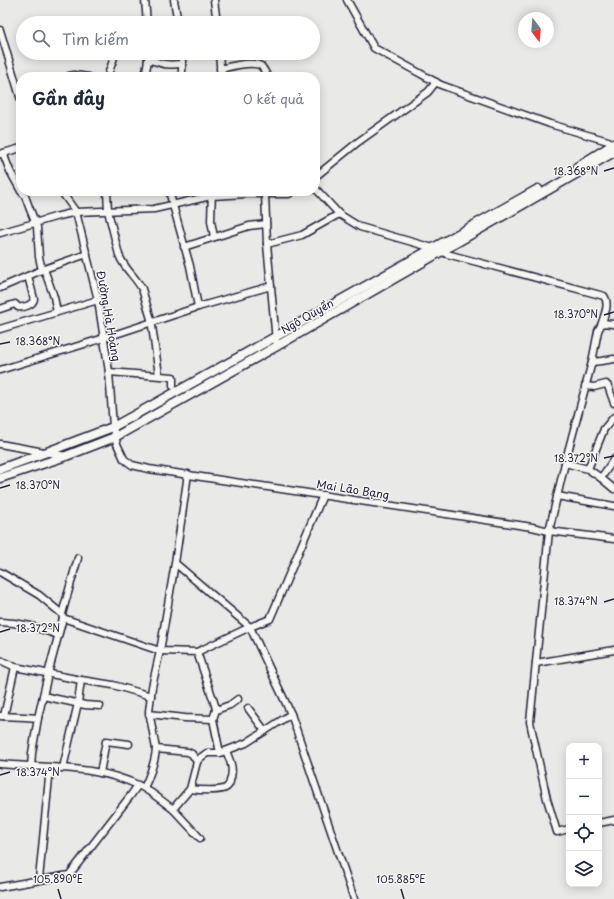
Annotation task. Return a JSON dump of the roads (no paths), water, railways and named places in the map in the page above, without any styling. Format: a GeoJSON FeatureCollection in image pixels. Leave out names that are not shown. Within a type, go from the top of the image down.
{"type":"FeatureCollection","features":[{"type":"Feature","properties":{"kind":"main road","name":"Ngô Quyền"},"geometry":{"type":"LineString","coordinates":[[0,469],[113,427],[567,173],[614,144]]}},
{"type":"Feature","properties":{"kind":"main road","name":"Ngô Quyền"},"geometry":{"type":"LineString","coordinates":[[0,478],[66,456],[115,437],[277,346],[614,152]]}},
{"type":"Feature","properties":{"kind":"street"},"geometry":{"type":"LineString","coordinates":[[145,0],[146,16]]}},
{"type":"Feature","properties":{"kind":"street"},"geometry":{"type":"LineString","coordinates":[[174,0],[177,16]]}},
{"type":"Feature","properties":{"kind":"street"},"geometry":{"type":"LineString","coordinates":[[214,0],[216,16]]}},
{"type":"Feature","properties":{"kind":"street"},"geometry":{"type":"LineString","coordinates":[[347,0],[374,48],[436,82],[550,124],[614,144]]}},
{"type":"Feature","properties":{"kind":"street"},"geometry":{"type":"LineString","coordinates":[[0,30],[16,81]]}},
{"type":"Feature","properties":{"kind":"street"},"geometry":{"type":"LineString","coordinates":[[109,72],[113,60]]}},
{"type":"Feature","properties":{"kind":"street"},"geometry":{"type":"LineString","coordinates":[[146,72],[148,60],[167,64],[182,64]]}},
{"type":"Feature","properties":{"kind":"street"},"geometry":{"type":"LineString","coordinates":[[182,60],[182,72]]}},
{"type":"Feature","properties":{"kind":"street"},"geometry":{"type":"LineString","coordinates":[[219,60],[220,69],[239,65],[256,64],[260,66],[264,72]]}},
{"type":"Feature","properties":{"kind":"street"},"geometry":{"type":"LineString","coordinates":[[320,173],[358,142],[428,92],[436,82]]}},
{"type":"Feature","properties":{"kind":"street"},"geometry":{"type":"LineString","coordinates":[[16,149],[2,153],[16,182]]}},
{"type":"Feature","properties":{"kind":"street"},"geometry":{"type":"LineString","coordinates":[[320,193],[339,214],[360,227],[433,248],[441,252],[604,296],[606,298],[607,303],[602,323],[598,331],[592,362],[564,464],[549,531],[530,722],[547,800],[557,832],[566,830]]}},
{"type":"Feature","properties":{"kind":"street"},"geometry":{"type":"LineString","coordinates":[[24,196],[30,207],[37,227],[38,257],[57,312]]}},
{"type":"Feature","properties":{"kind":"street","name":"Đường Hà Hoàng"},"geometry":{"type":"LineString","coordinates":[[65,196],[76,212],[98,300],[109,372],[113,427]]}},
{"type":"Feature","properties":{"kind":"street"},"geometry":{"type":"LineString","coordinates":[[107,196],[108,211],[122,261],[126,269],[140,285],[145,300],[151,322],[159,376]]}},
{"type":"Feature","properties":{"kind":"street"},"geometry":{"type":"LineString","coordinates":[[170,196],[190,266],[198,307]]}},
{"type":"Feature","properties":{"kind":"street"},"geometry":{"type":"LineString","coordinates":[[0,233],[35,222],[76,212],[154,209],[203,196]]}},
{"type":"Feature","properties":{"kind":"street"},"geometry":{"type":"LineString","coordinates":[[211,196],[211,222],[214,237]]}},
{"type":"Feature","properties":{"kind":"street"},"geometry":{"type":"LineString","coordinates":[[265,196],[267,244],[277,346]]}},
{"type":"Feature","properties":{"kind":"street"},"geometry":{"type":"LineString","coordinates":[[267,244],[302,235],[339,214]]}},
{"type":"Feature","properties":{"kind":"street"},"geometry":{"type":"LineString","coordinates":[[184,247],[249,226],[266,224]]}},
{"type":"Feature","properties":{"kind":"street"},"geometry":{"type":"LineString","coordinates":[[0,288],[43,269],[87,254]]}},
{"type":"Feature","properties":{"kind":"street"},"geometry":{"type":"LineString","coordinates":[[0,309],[15,304],[21,308],[34,302],[28,276]]}},
{"type":"Feature","properties":{"kind":"street"},"geometry":{"type":"LineString","coordinates":[[0,370],[198,307],[271,286]]}},
{"type":"Feature","properties":{"kind":"street"},"geometry":{"type":"LineString","coordinates":[[0,329],[98,300]]}},
{"type":"Feature","properties":{"kind":"street"},"geometry":{"type":"LineString","coordinates":[[602,323],[614,324]]}},
{"type":"Feature","properties":{"kind":"street"},"geometry":{"type":"LineString","coordinates":[[592,362],[614,359]]}},
{"type":"Feature","properties":{"kind":"street"},"geometry":{"type":"LineString","coordinates":[[109,372],[173,377],[173,386]]}},
{"type":"Feature","properties":{"kind":"street"},"geometry":{"type":"LineString","coordinates":[[585,386],[594,387],[606,384],[614,403]]}},
{"type":"Feature","properties":{"kind":"street"},"geometry":{"type":"LineString","coordinates":[[588,469],[604,429],[614,417]]}},
{"type":"Feature","properties":{"kind":"street","name":"Mai Lão Bạng"},"geometry":{"type":"LineString","coordinates":[[113,427],[120,452],[124,458],[132,465],[149,469],[614,540]]}},
{"type":"Feature","properties":{"kind":"street"},"geometry":{"type":"LineString","coordinates":[[0,444],[66,456]]}},
{"type":"Feature","properties":{"kind":"street"},"geometry":{"type":"LineString","coordinates":[[601,478],[614,459]]}},
{"type":"Feature","properties":{"kind":"street"},"geometry":{"type":"LineString","coordinates":[[564,464],[588,469],[614,489]]}},
{"type":"Feature","properties":{"kind":"street"},"geometry":{"type":"LineString","coordinates":[[0,887],[38,879],[69,875],[131,795],[141,786],[154,764],[156,749],[149,714],[150,701],[175,563],[188,474]]}},
{"type":"Feature","properties":{"kind":"street"},"geometry":{"type":"LineString","coordinates":[[0,572],[40,595],[63,616],[160,651],[197,652],[270,619],[323,495]]}},
{"type":"Feature","properties":{"kind":"street"},"geometry":{"type":"LineString","coordinates":[[557,496],[614,506]]}},
{"type":"Feature","properties":{"kind":"street"},"geometry":{"type":"LineString","coordinates":[[30,767],[38,718],[48,674],[78,558]]}},
{"type":"Feature","properties":{"kind":"street"},"geometry":{"type":"LineString","coordinates":[[175,563],[250,627],[291,714],[354,899]]}},
{"type":"Feature","properties":{"kind":"street"},"geometry":{"type":"LineString","coordinates":[[0,622],[31,626],[58,636]]}},
{"type":"Feature","properties":{"kind":"street"},"geometry":{"type":"LineString","coordinates":[[536,663],[614,650]]}},
{"type":"Feature","properties":{"kind":"street"},"geometry":{"type":"LineString","coordinates":[[190,789],[223,789],[230,783],[233,772],[231,763],[223,752],[213,719],[216,710],[197,652]]}},
{"type":"Feature","properties":{"kind":"street"},"geometry":{"type":"LineString","coordinates":[[0,660],[15,667],[113,685],[151,696]]}},
{"type":"Feature","properties":{"kind":"street"},"geometry":{"type":"LineString","coordinates":[[15,667],[2,716],[38,718]]}},
{"type":"Feature","properties":{"kind":"street"},"geometry":{"type":"LineString","coordinates":[[64,768],[78,703],[81,680]]}},
{"type":"Feature","properties":{"kind":"street"},"geometry":{"type":"LineString","coordinates":[[43,696],[89,706],[100,706]]}},
{"type":"Feature","properties":{"kind":"street"},"geometry":{"type":"LineString","coordinates":[[216,710],[230,705],[238,699]]}},
{"type":"Feature","properties":{"kind":"street"},"geometry":{"type":"LineString","coordinates":[[248,708],[266,731]]}},
{"type":"Feature","properties":{"kind":"street"},"geometry":{"type":"LineString","coordinates":[[149,714],[213,719]]}},
{"type":"Feature","properties":{"kind":"street"},"geometry":{"type":"LineString","coordinates":[[173,809],[190,789],[197,762],[200,758],[207,753],[223,752],[246,743],[291,714]]}},
{"type":"Feature","properties":{"kind":"street"},"geometry":{"type":"LineString","coordinates":[[100,773],[106,741],[129,744]]}},
{"type":"Feature","properties":{"kind":"street"},"geometry":{"type":"LineString","coordinates":[[156,749],[188,752],[192,754],[197,762]]}},
{"type":"Feature","properties":{"kind":"street"},"geometry":{"type":"LineString","coordinates":[[0,764],[64,768],[100,773],[141,786],[173,809],[200,838]]}},
{"type":"Feature","properties":{"kind":"street"},"geometry":{"type":"LineString","coordinates":[[38,879],[50,768]]}},
{"type":"Feature","properties":{"kind":"street"},"geometry":{"type":"LineString","coordinates":[[602,822],[614,820]]}}]}
